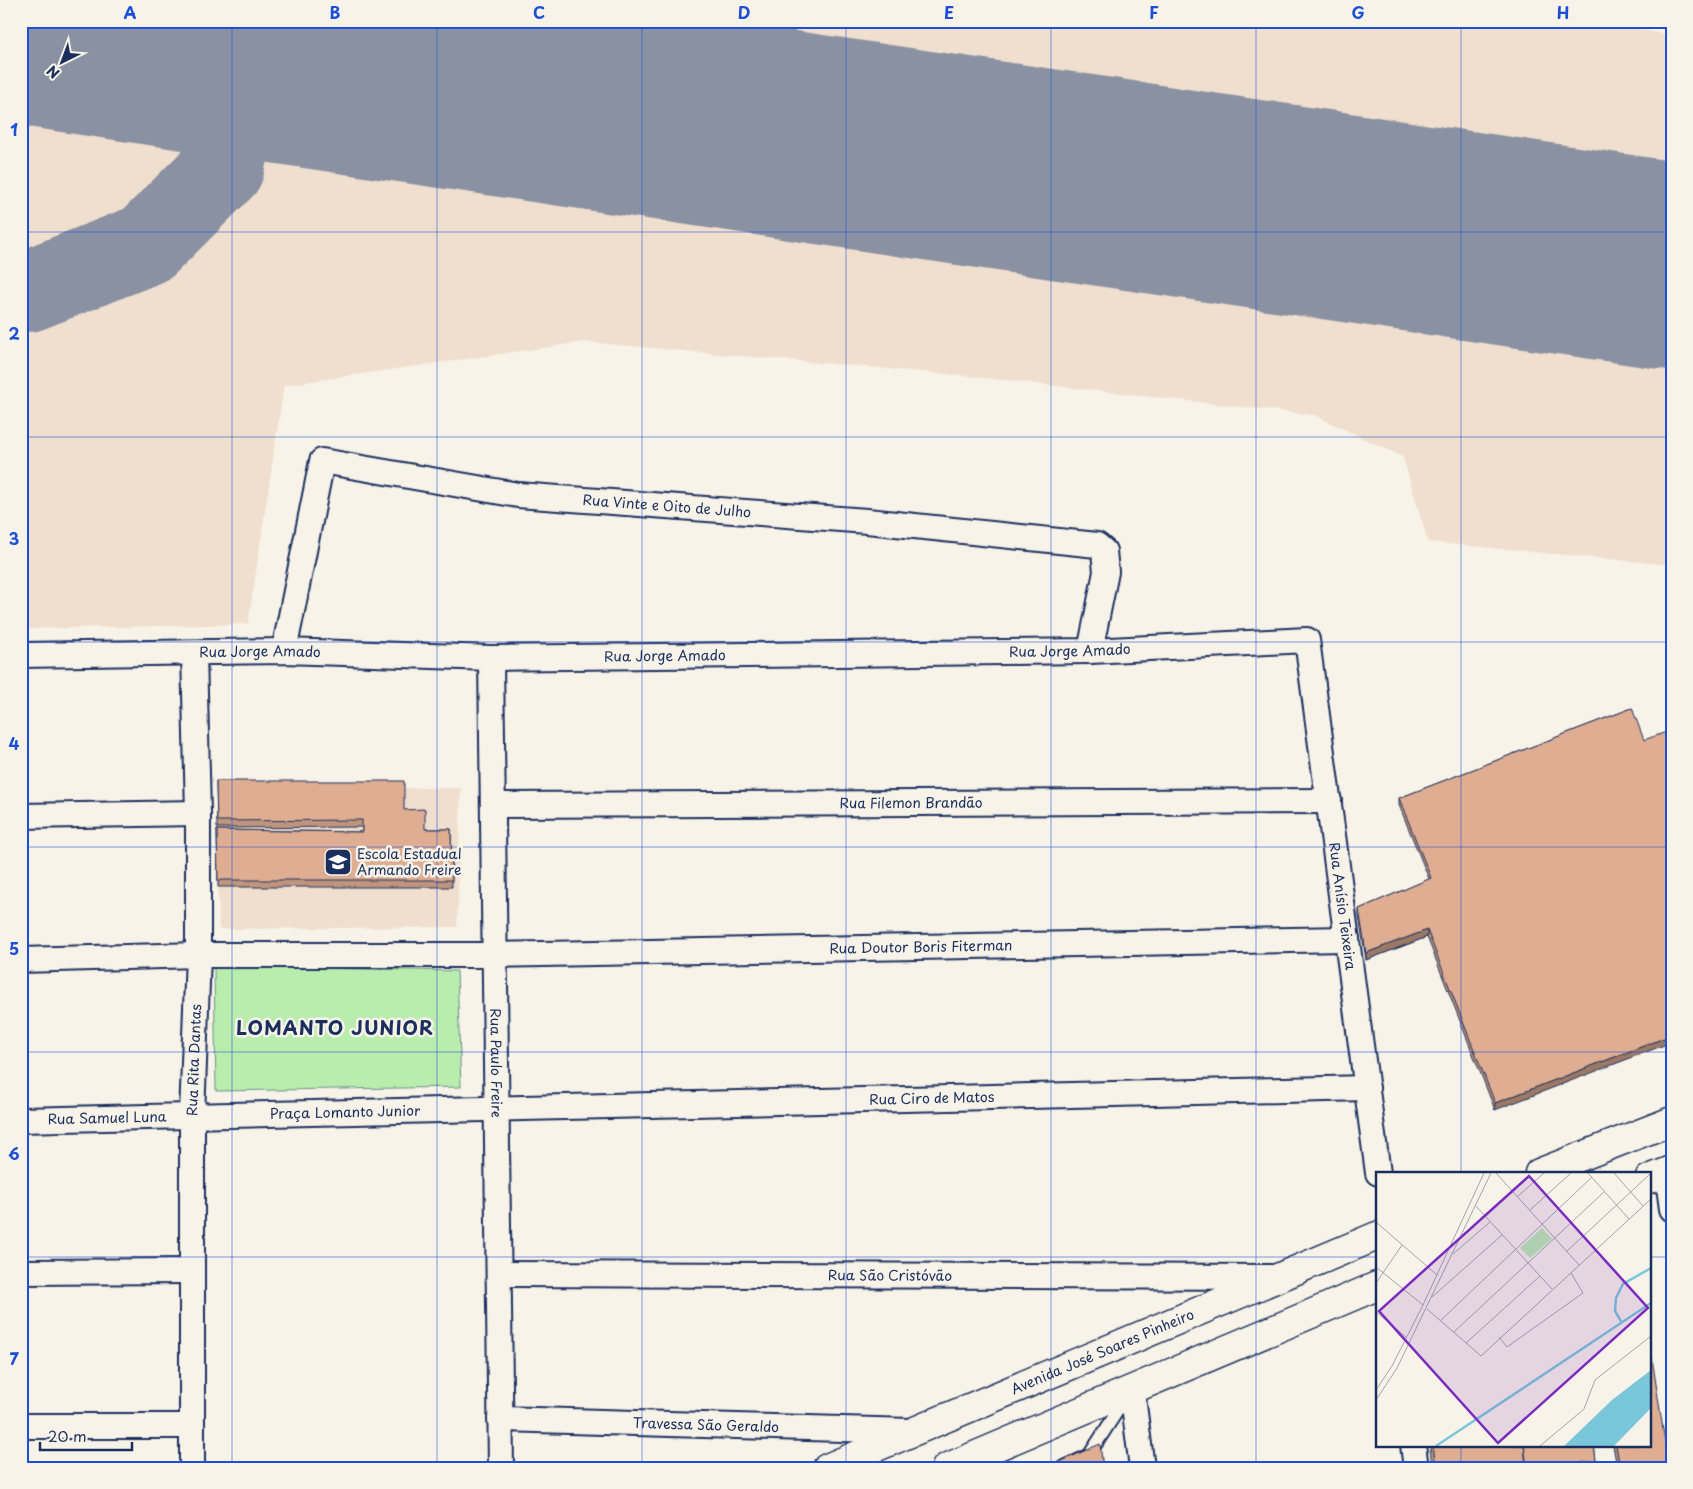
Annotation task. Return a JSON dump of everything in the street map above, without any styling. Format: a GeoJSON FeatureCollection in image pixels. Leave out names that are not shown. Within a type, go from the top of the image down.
{"type":"FeatureCollection","features":[{"type":"Feature","properties":{"kind":"main road"},"geometry":{"type":"LineString","coordinates":[[1542,1172],[1672,1121]]}},
{"type":"Feature","properties":{"kind":"main road","name":"Avenida José Soares Pinheiro"},"geometry":{"type":"LineString","coordinates":[[827,1468],[1376,1236]]}},
{"type":"Feature","properties":{"kind":"main road"},"geometry":{"type":"LineString","coordinates":[[946,1468],[1376,1286]]}},
{"type":"Feature","properties":{"kind":"street","name":"Rua Vinte e Oito de Julho"},"geometry":{"type":"LineString","coordinates":[[284,651],[322,461],[518,495],[866,521],[1097,545],[1104,551],[1106,572],[1090,651]]}},
{"type":"Feature","properties":{"kind":"street","name":"Rua Jorge Amado"},"geometry":{"type":"LineString","coordinates":[[21,655],[284,651],[491,658],[1090,651],[1307,640]]}},
{"type":"Feature","properties":{"kind":"street","name":"Rua Anísio Teixeira"},"geometry":{"type":"LineString","coordinates":[[1307,640],[1378,1172]]}},
{"type":"Feature","properties":{"kind":"street","name":"Rua Rita Dantas"},"geometry":{"type":"LineString","coordinates":[[192,1468],[192,1116],[198,955],[198,813],[194,653]]}},
{"type":"Feature","properties":{"kind":"street","name":"Rua Paulo Freire"},"geometry":{"type":"LineString","coordinates":[[491,658],[501,1468]]}},
{"type":"Feature","properties":{"kind":"street","name":"Rua Filemon Brandão"},"geometry":{"type":"LineString","coordinates":[[493,805],[1329,801]]}},
{"type":"Feature","properties":{"kind":"street"},"geometry":{"type":"LineString","coordinates":[[21,816],[198,813]]}},
{"type":"Feature","properties":{"kind":"street","name":"Rua Doutor Boris Fiterman"},"geometry":{"type":"LineString","coordinates":[[495,955],[1347,939]]}},
{"type":"Feature","properties":{"kind":"street"},"geometry":{"type":"LineString","coordinates":[[21,960],[198,955],[495,955]]}},
{"type":"Feature","properties":{"kind":"street","name":"Rua Ciro de Matos"},"geometry":{"type":"LineString","coordinates":[[497,1110],[696,1103],[1367,1088]]}},
{"type":"Feature","properties":{"kind":"street","name":"Praça Lomanto Junior"},"geometry":{"type":"LineString","coordinates":[[192,1116],[497,1110]]}},
{"type":"Feature","properties":{"kind":"street","name":"Rua Samuel Luna"},"geometry":{"type":"LineString","coordinates":[[21,1120],[192,1116]]}},
{"type":"Feature","properties":{"kind":"street"},"geometry":{"type":"LineString","coordinates":[[1663,1174],[1672,1209]]}},
{"type":"Feature","properties":{"kind":"street"},"geometry":{"type":"LineString","coordinates":[[21,1272],[192,1270]]}},
{"type":"Feature","properties":{"kind":"street","name":"Rua São Cristóvão"},"geometry":{"type":"LineString","coordinates":[[499,1274],[1282,1277]]}},
{"type":"Feature","properties":{"kind":"street"},"geometry":{"type":"LineString","coordinates":[[1132,1389],[1142,1468]]}},
{"type":"Feature","properties":{"kind":"street","name":"Travessa São Geraldo"},"geometry":{"type":"LineString","coordinates":[[500,1419],[911,1431]]}},
{"type":"Feature","properties":{"kind":"street"},"geometry":{"type":"LineString","coordinates":[[21,1426],[192,1426]]}},
{"type":"Feature","properties":{"kind":"street"},"geometry":{"type":"LineString","coordinates":[[1412,1446],[1416,1468]]}},
{"type":"Feature","properties":{"kind":"lane"},"geometry":{"type":"LineString","coordinates":[[1061,1468],[1089,1455],[1132,1389]]}},
{"type":"Feature","properties":{"kind":"shaded area"},"geometry":{"type":"Polygon","coordinates":[[[21,21],[1602,21],[1672,36],[1672,565],[1428,542],[1403,457],[1314,415],[968,376],[584,342],[284,385],[248,624],[21,629],[21,21]]]}},
{"type":"Feature","properties":{"kind":"shaded area","name":"Escola Estadual Armando Freire"},"geometry":{"type":"Polygon","coordinates":[[[216,788],[461,788],[457,927],[219,929],[216,788]]]}},
{"type":"Feature","properties":{"kind":"green space"},"geometry":{"type":"Polygon","coordinates":[[[214,966],[457,971],[461,1087],[216,1091],[214,966]]]}},
{"type":"Feature","properties":{"kind":"building"},"geometry":{"type":"Polygon","coordinates":[[[1632,708],[1644,740],[1672,730],[1672,1035],[1495,1103],[1427,930],[1366,953],[1359,909],[1431,878],[1399,798],[1632,708]]]}},
{"type":"Feature","properties":{"kind":"building"},"geometry":{"type":"Polygon","coordinates":[[[216,781],[404,781],[404,810],[425,809],[425,829],[451,829],[452,880],[218,880],[217,830],[362,832],[362,820],[217,821],[216,781]]]}},
{"type":"Feature","properties":{"kind":"building"},"geometry":{"type":"Polygon","coordinates":[[[1650,1345],[1669,1468],[1620,1468],[1616,1446],[1650,1446],[1650,1345]]]}},
{"type":"Feature","properties":{"kind":"building"},"geometry":{"type":"Polygon","coordinates":[[[1100,1444],[1103,1468],[1046,1468],[1100,1444]]]}},
{"type":"Feature","properties":{"kind":"building"},"geometry":{"type":"Polygon","coordinates":[[[1433,1446],[1524,1446],[1526,1468],[1436,1468],[1433,1446]]]}},
{"type":"Feature","properties":{"kind":"building"},"geometry":{"type":"Polygon","coordinates":[[[1524,1446],[1594,1446],[1596,1461],[1527,1468],[1524,1446]]]}},
{"type":"Feature","properties":{"kind":"taxiway"},"geometry":{"type":"LineString","coordinates":[[21,289],[28,291],[147,244],[223,168],[251,56]]}},
{"type":"Feature","properties":{"kind":"runway"},"geometry":{"type":"LineString","coordinates":[[21,21],[1672,266]]}},
{"type":"Feature","properties":{"kind":"place","name":"Escola Estadual Armando Freire"},"geometry":{"type":"Point","coordinates":[338,862]}},
{"type":"Feature","properties":{"kind":"district","name":"LOMANTO JUNIOR"},"geometry":{"type":"Point","coordinates":[335,1028]}}]}
